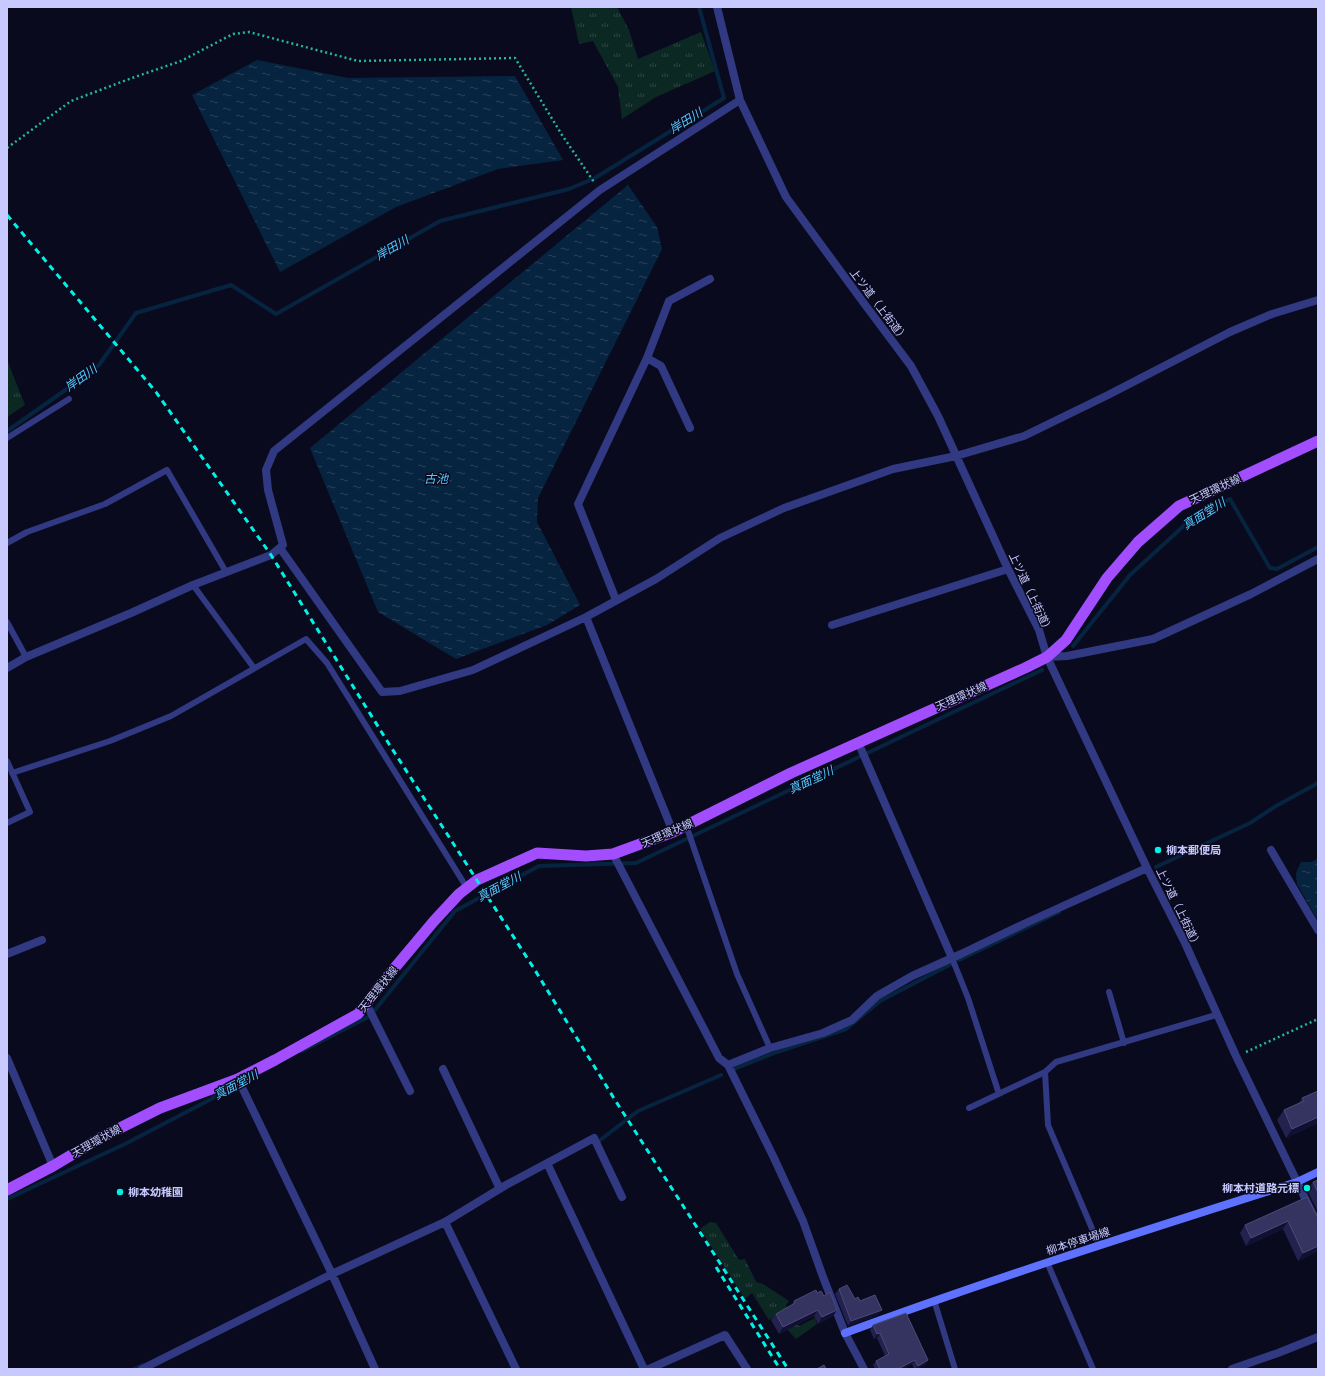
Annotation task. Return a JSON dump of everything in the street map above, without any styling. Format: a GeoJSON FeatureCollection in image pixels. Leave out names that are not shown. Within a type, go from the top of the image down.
{"type":"FeatureCollection","features":[{"type":"Feature","properties":{"kind":"main road","name":"天理環状線"},"geometry":{"type":"LineString","coordinates":[[7,1190],[54,1166],[100,1138],[160,1108],[238,1079],[358,1014],[434,921],[458,894],[477,880],[536,853],[586,856],[613,854],[673,832],[791,773],[1047,657],[1066,640],[1107,578],[1138,542],[1179,506],[1318,441]]}},
{"type":"Feature","properties":{"kind":"main road","name":"柳本停車場線"},"geometry":{"type":"LineString","coordinates":[[845,1333],[934,1300],[1047,1262],[1297,1182],[1318,1172]]}},
{"type":"Feature","properties":{"kind":"street","name":"上ツ道（上街道）"},"geometry":{"type":"LineString","coordinates":[[717,7],[740,100],[786,197],[911,366],[938,416],[1008,569],[1039,630],[1047,657],[1184,943],[1216,1015],[1318,1225]]}},
{"type":"Feature","properties":{"kind":"street"},"geometry":{"type":"LineString","coordinates":[[7,668],[26,658],[193,585],[270,555],[280,548],[283,545],[268,490],[266,470],[274,451],[600,190],[740,100]]}},
{"type":"Feature","properties":{"kind":"street"},"geometry":{"type":"LineString","coordinates":[[616,600],[578,504],[646,358],[669,301],[710,279]]}},
{"type":"Feature","properties":{"kind":"street"},"geometry":{"type":"LineString","coordinates":[[280,548],[382,692],[400,691],[473,670],[586,617],[656,579],[720,538],[784,508],[892,469],[956,456],[1024,436],[1108,395],[1230,332],[1272,314],[1318,300]]}},
{"type":"Feature","properties":{"kind":"street"},"geometry":{"type":"LineString","coordinates":[[646,358],[661,366],[690,428]]}},
{"type":"Feature","properties":{"kind":"street"},"geometry":{"type":"LineString","coordinates":[[1047,657],[1067,656],[1153,639],[1251,594],[1318,559]]}},
{"type":"Feature","properties":{"kind":"street"},"geometry":{"type":"LineString","coordinates":[[832,625],[1008,569]]}},
{"type":"Feature","properties":{"kind":"street"},"geometry":{"type":"LineString","coordinates":[[586,617],[673,832]]}},
{"type":"Feature","properties":{"kind":"street"},"geometry":{"type":"LineString","coordinates":[[858,742],[952,958]]}},
{"type":"Feature","properties":{"kind":"street"},"geometry":{"type":"LineString","coordinates":[[1271,850],[1318,930]]}},
{"type":"Feature","properties":{"kind":"street"},"geometry":{"type":"LineString","coordinates":[[613,854],[719,1058],[728,1064],[774,1158],[803,1221],[845,1333],[864,1369]]}},
{"type":"Feature","properties":{"kind":"street"},"geometry":{"type":"LineString","coordinates":[[728,1064],[770,1048],[823,1033],[852,1020],[877,996],[912,976],[1147,868]]}},
{"type":"Feature","properties":{"kind":"street"},"geometry":{"type":"LineString","coordinates":[[7,954],[42,940]]}},
{"type":"Feature","properties":{"kind":"street"},"geometry":{"type":"LineString","coordinates":[[366,1003],[410,1091]]}},
{"type":"Feature","properties":{"kind":"street"},"geometry":{"type":"LineString","coordinates":[[7,1058],[54,1166]]}},
{"type":"Feature","properties":{"kind":"street"},"geometry":{"type":"LineString","coordinates":[[443,1069],[500,1189]]}},
{"type":"Feature","properties":{"kind":"street"},"geometry":{"type":"LineString","coordinates":[[238,1079],[332,1274],[375,1369]]}},
{"type":"Feature","properties":{"kind":"street"},"geometry":{"type":"LineString","coordinates":[[142,1369],[332,1274],[445,1222],[500,1189],[594,1138],[622,1197]]}},
{"type":"Feature","properties":{"kind":"street"},"geometry":{"type":"LineString","coordinates":[[548,1163],[644,1369]]}},
{"type":"Feature","properties":{"kind":"street"},"geometry":{"type":"LineString","coordinates":[[445,1222],[516,1369]]}},
{"type":"Feature","properties":{"kind":"street"},"geometry":{"type":"LineString","coordinates":[[649,1369],[725,1335],[747,1369]]}},
{"type":"Feature","properties":{"kind":"street"},"geometry":{"type":"LineString","coordinates":[[1232,1369],[1278,1353],[1318,1336]]}},
{"type":"Feature","properties":{"kind":"lane"},"geometry":{"type":"LineString","coordinates":[[7,438],[69,399]]}},
{"type":"Feature","properties":{"kind":"lane"},"geometry":{"type":"LineString","coordinates":[[7,544],[27,532],[105,504],[167,470],[226,572]]}},
{"type":"Feature","properties":{"kind":"lane"},"geometry":{"type":"LineString","coordinates":[[193,585],[254,668]]}},
{"type":"Feature","properties":{"kind":"lane"},"geometry":{"type":"LineString","coordinates":[[7,622],[26,658]]}},
{"type":"Feature","properties":{"kind":"lane"},"geometry":{"type":"LineString","coordinates":[[12,773],[110,741],[165,718],[306,639],[327,663],[467,888]]}},
{"type":"Feature","properties":{"kind":"lane"},"geometry":{"type":"LineString","coordinates":[[7,761],[30,812],[7,823]]}},
{"type":"Feature","properties":{"kind":"lane"},"geometry":{"type":"LineString","coordinates":[[686,826],[737,974],[770,1048]]}},
{"type":"Feature","properties":{"kind":"lane"},"geometry":{"type":"LineString","coordinates":[[952,958],[968,998],[999,1094]]}},
{"type":"Feature","properties":{"kind":"lane"},"geometry":{"type":"LineString","coordinates":[[1110,992],[1124,1043]]}},
{"type":"Feature","properties":{"kind":"lane"},"geometry":{"type":"LineString","coordinates":[[969,1108],[1044,1072],[1056,1062],[1216,1015]]}},
{"type":"Feature","properties":{"kind":"lane"},"geometry":{"type":"LineString","coordinates":[[1044,1072],[1048,1125],[1099,1245]]}},
{"type":"Feature","properties":{"kind":"lane"},"geometry":{"type":"LineString","coordinates":[[1047,1262],[1093,1369]]}},
{"type":"Feature","properties":{"kind":"lane"},"geometry":{"type":"LineString","coordinates":[[934,1300],[955,1369]]}},
{"type":"Feature","properties":{"kind":"path"},"geometry":{"type":"LineString","coordinates":[[7,148],[71,102],[132,78],[182,61],[233,34],[249,32],[358,61],[515,58],[562,135],[600,190]]}},
{"type":"Feature","properties":{"kind":"path"},"geometry":{"type":"LineString","coordinates":[[1236,1056],[1318,1019]]}},
{"type":"Feature","properties":{"kind":"green space"},"geometry":{"type":"Polygon","coordinates":[[[571,7],[617,7],[629,30],[638,59],[701,32],[715,71],[656,97],[622,119],[618,87],[593,41],[579,44],[571,7]]]}},
{"type":"Feature","properties":{"kind":"green space"},"geometry":{"type":"Polygon","coordinates":[[[7,360],[25,405],[7,417],[7,360]]]}},
{"type":"Feature","properties":{"kind":"green space"},"geometry":{"type":"Polygon","coordinates":[[[710,1222],[716,1223],[739,1260],[745,1259],[756,1282],[763,1284],[789,1301],[786,1305],[799,1326],[825,1313],[826,1315],[815,1319],[817,1324],[796,1339],[787,1329],[779,1314],[769,1320],[752,1293],[745,1299],[700,1229],[710,1222]]]}},
{"type":"Feature","properties":{"kind":"water"},"geometry":{"type":"Polygon","coordinates":[[[257,60],[348,78],[515,76],[563,160],[498,169],[396,207],[280,272],[192,95],[257,60]]]}},
{"type":"Feature","properties":{"kind":"water","name":"古池"},"geometry":{"type":"Polygon","coordinates":[[[628,185],[657,227],[662,249],[538,498],[537,522],[580,605],[547,625],[456,659],[378,612],[310,448],[628,185]]]}},
{"type":"Feature","properties":{"kind":"water"},"geometry":{"type":"Polygon","coordinates":[[[1318,858],[1318,921],[1297,884],[1296,873],[1301,862],[1312,862],[1318,858]]]}},
{"type":"Feature","properties":{"kind":"building"},"geometry":{"type":"Polygon","coordinates":[[[1318,1091],[1318,1117],[1292,1129],[1284,1110],[1304,1101],[1302,1098],[1318,1091]]]}},
{"type":"Feature","properties":{"kind":"building"},"geometry":{"type":"Polygon","coordinates":[[[1318,1180],[1318,1193],[1313,1182],[1318,1180]]]}},
{"type":"Feature","properties":{"kind":"building"},"geometry":{"type":"Polygon","coordinates":[[[1307,1197],[1318,1218],[1318,1246],[1303,1253],[1288,1221],[1251,1238],[1245,1225],[1307,1197]]]}},
{"type":"Feature","properties":{"kind":"building"},"geometry":{"type":"Polygon","coordinates":[[[847,1285],[855,1299],[858,1297],[860,1301],[875,1295],[882,1310],[851,1321],[839,1289],[847,1285]]]}},
{"type":"Feature","properties":{"kind":"building"},"geometry":{"type":"Polygon","coordinates":[[[816,1290],[817,1293],[821,1291],[824,1296],[830,1292],[837,1310],[822,1317],[818,1310],[783,1327],[776,1314],[795,1303],[794,1301],[816,1290]]]}},
{"type":"Feature","properties":{"kind":"building"},"geometry":{"type":"Polygon","coordinates":[[[906,1313],[928,1360],[918,1366],[915,1360],[898,1369],[880,1369],[876,1361],[889,1354],[880,1333],[877,1334],[873,1325],[906,1313]]]}},
{"type":"Feature","properties":{"kind":"building"},"geometry":{"type":"Polygon","coordinates":[[[824,1365],[826,1369],[817,1369],[824,1365]]]}},
{"type":"Feature","properties":{"kind":"waterway","name":"岸田川"},"geometry":{"type":"LineString","coordinates":[[7,431],[99,365],[136,313],[231,285],[276,314],[440,221],[569,189],[595,178],[724,98],[699,7]]}},
{"type":"Feature","properties":{"kind":"waterway","name":"真面堂川"},"geometry":{"type":"LineString","coordinates":[[1073,646],[1130,575],[1188,522],[1230,499],[1270,568],[1277,569],[1318,547]]}},
{"type":"Feature","properties":{"kind":"waterway","name":"真面堂川"},"geometry":{"type":"LineString","coordinates":[[302,1051],[370,1016],[455,911],[539,866],[636,863],[1042,670]]}},
{"type":"Feature","properties":{"kind":"waterway"},"geometry":{"type":"LineString","coordinates":[[1156,867],[1250,823],[1276,806],[1318,783]]}},
{"type":"Feature","properties":{"kind":"waterway"},"geometry":{"type":"LineString","coordinates":[[959,960],[1059,912]]}},
{"type":"Feature","properties":{"kind":"waterway"},"geometry":{"type":"LineString","coordinates":[[734,1069],[777,1052],[846,1029],[880,1001],[951,964]]}},
{"type":"Feature","properties":{"kind":"waterway"},"geometry":{"type":"LineString","coordinates":[[599,1141],[638,1111],[721,1075]]}},
{"type":"Feature","properties":{"kind":"waterway","name":"真面堂川"},"geometry":{"type":"LineString","coordinates":[[7,1199],[127,1143],[240,1084]]}},
{"type":"Feature","properties":{"kind":"waterway"},"geometry":{"type":"LineString","coordinates":[[134,1369],[143,1365]]}},
{"type":"Feature","properties":{"kind":"railway"},"geometry":{"type":"LineString","coordinates":[[7,215],[156,392],[271,555],[389,744],[533,967],[615,1100],[788,1369]]}},
{"type":"Feature","properties":{"kind":"railway"},"geometry":{"type":"LineString","coordinates":[[716,1267],[780,1369]]}},
{"type":"Feature","properties":{"kind":"place","name":"柳本郵便局"},"geometry":{"type":"Point","coordinates":[1158,850]}},
{"type":"Feature","properties":{"kind":"place","name":"柳本村道路元標"},"geometry":{"type":"Point","coordinates":[1307,1188]}},
{"type":"Feature","properties":{"kind":"place","name":"柳本幼稚園"},"geometry":{"type":"Point","coordinates":[120,1192]}}]}
